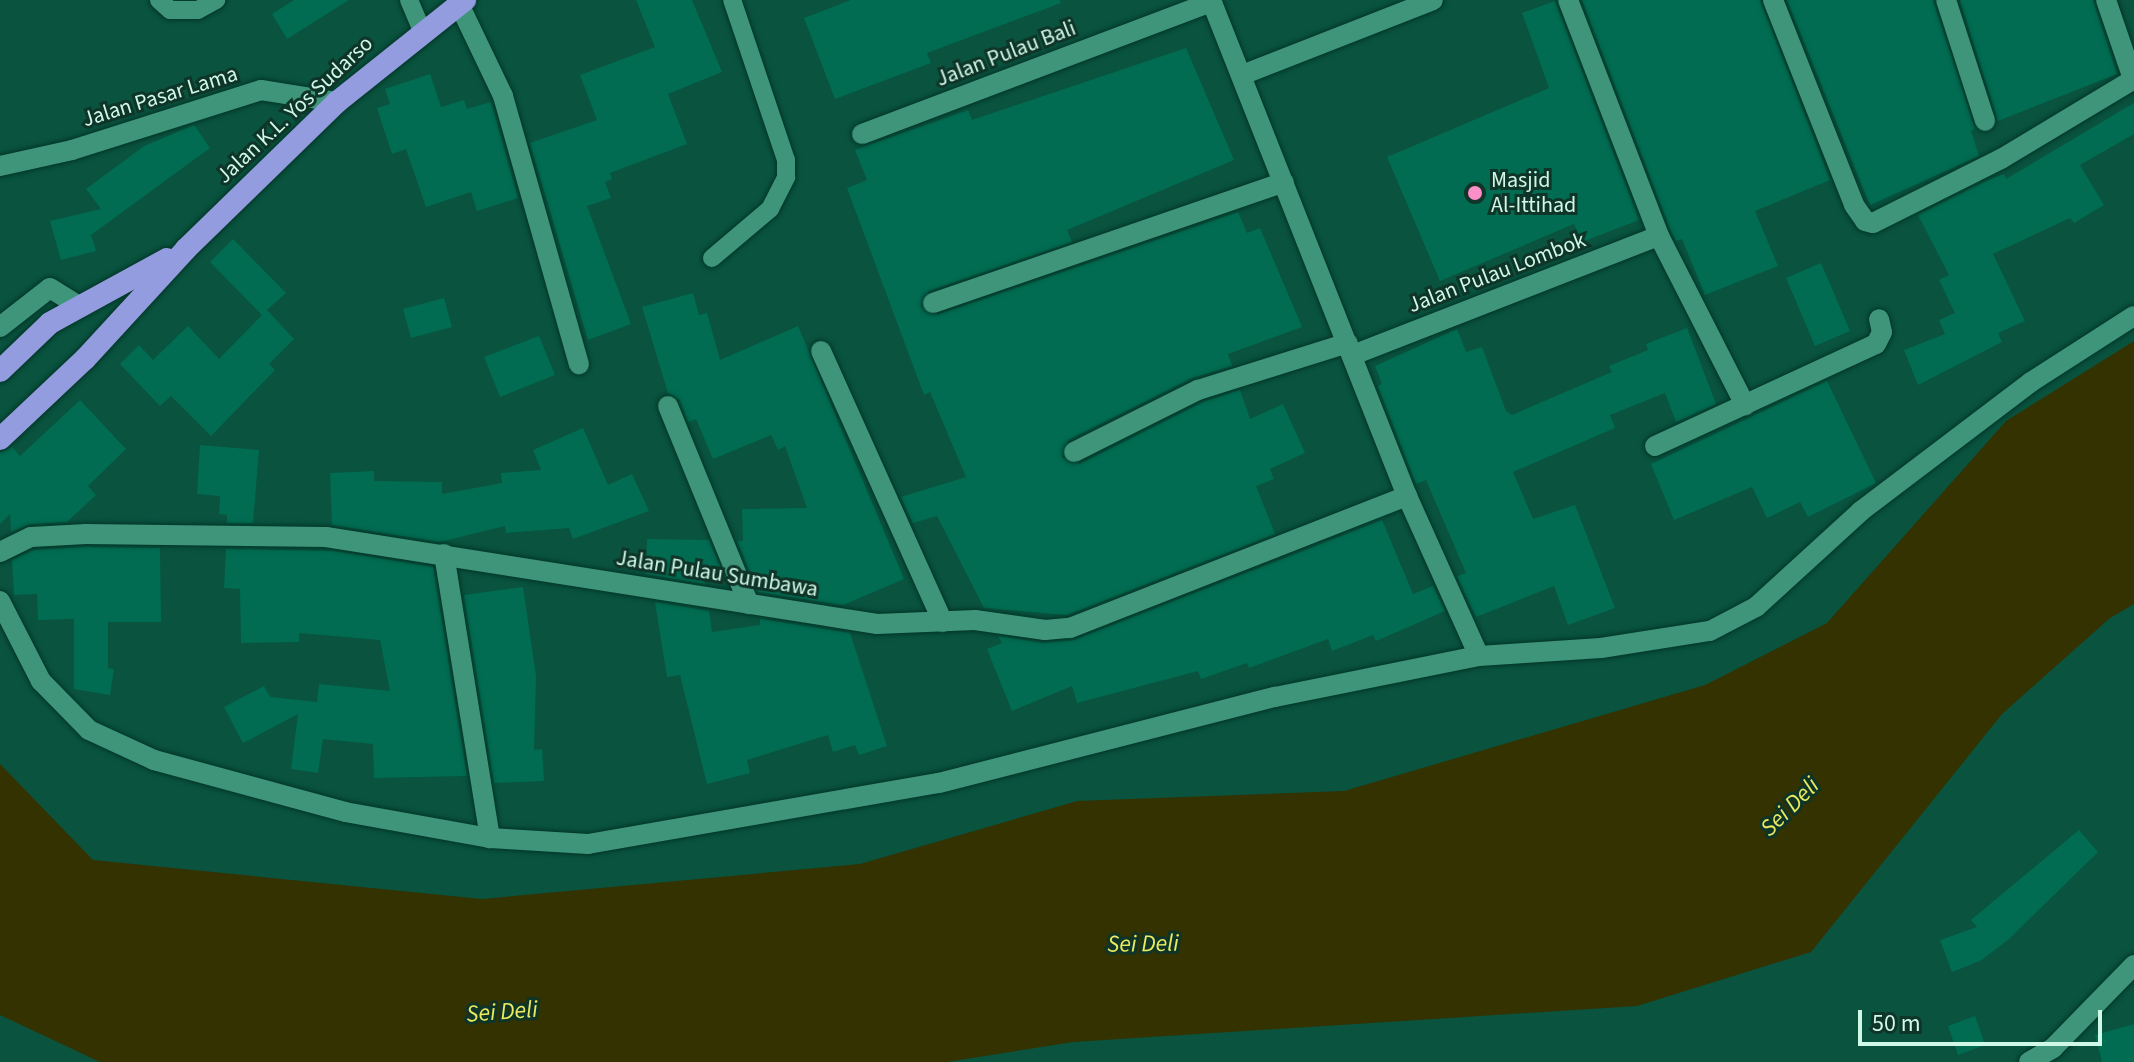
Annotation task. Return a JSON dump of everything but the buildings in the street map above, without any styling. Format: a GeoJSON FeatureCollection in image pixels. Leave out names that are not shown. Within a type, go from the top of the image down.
{"type":"FeatureCollection","features":[{"type":"Feature","properties":{"kind":"highway","name":"Jalan K.L. Yos Sudarso"},"geometry":{"type":"LineString","coordinates":[[0,439],[85,359],[186,249],[337,102],[422,30],[456,6]]}},
{"type":"Feature","properties":{"kind":"highway","name":"Jalan K.L. Yos Sudarso"},"geometry":{"type":"LineString","coordinates":[[0,371],[50,323],[186,249]]}},
{"type":"Feature","properties":{"kind":"street"},"geometry":{"type":"LineString","coordinates":[[1242,75],[1433,0]]}},
{"type":"Feature","properties":{"kind":"street"},"geometry":{"type":"LineString","coordinates":[[1568,0],[1659,236],[1745,405]]}},
{"type":"Feature","properties":{"kind":"street"},"geometry":{"type":"LineString","coordinates":[[1773,0],[1854,205],[1873,223],[2001,159],[2134,79],[2106,0]]}},
{"type":"Feature","properties":{"kind":"street"},"geometry":{"type":"LineString","coordinates":[[1946,0],[1985,121]]}},
{"type":"Feature","properties":{"kind":"street"},"geometry":{"type":"LineString","coordinates":[[1212,1],[1407,496],[1479,656]]}},
{"type":"Feature","properties":{"kind":"street","name":"Jalan Pulau Bali"},"geometry":{"type":"LineString","coordinates":[[862,134],[1212,1]]}},
{"type":"Feature","properties":{"kind":"street"},"geometry":{"type":"LineString","coordinates":[[456,6],[503,96],[579,364]]}},
{"type":"Feature","properties":{"kind":"street","name":"Jalan Pasar Lama"},"geometry":{"type":"LineString","coordinates":[[0,166],[72,150],[261,90],[337,102]]}},
{"type":"Feature","properties":{"kind":"street"},"geometry":{"type":"LineString","coordinates":[[933,303],[1284,182]]}},
{"type":"Feature","properties":{"kind":"street","name":"Jalan Pulau Lombok"},"geometry":{"type":"LineString","coordinates":[[1074,452],[1198,390],[1351,349],[1659,236]]}},
{"type":"Feature","properties":{"kind":"street"},"geometry":{"type":"LineString","coordinates":[[0,327],[50,288],[80,307]]}},
{"type":"Feature","properties":{"kind":"street"},"geometry":{"type":"LineString","coordinates":[[0,601],[41,681],[89,730],[154,760],[345,812],[490,838],[588,844],[717,825],[939,783],[1275,697],[1479,656],[1601,648],[1710,631],[1756,607],[1861,511],[2031,382],[2134,316]]}},
{"type":"Feature","properties":{"kind":"street"},"geometry":{"type":"LineString","coordinates":[[1655,446],[1876,344],[1882,332],[1879,319]]}},
{"type":"Feature","properties":{"kind":"street"},"geometry":{"type":"LineString","coordinates":[[821,351],[943,622]]}},
{"type":"Feature","properties":{"kind":"street"},"geometry":{"type":"LineString","coordinates":[[668,406],[749,604]]}},
{"type":"Feature","properties":{"kind":"street","name":"Jalan Pulau Sumbawa"},"geometry":{"type":"LineString","coordinates":[[0,552],[31,537],[176,534],[326,537],[877,624],[943,622],[1070,628],[1407,496]]}},
{"type":"Feature","properties":{"kind":"street"},"geometry":{"type":"LineString","coordinates":[[444,554],[490,838]]}},
{"type":"Feature","properties":{"kind":"street"},"geometry":{"type":"LineString","coordinates":[[2029,1062],[2055,1055],[2134,965]]}},
{"type":"Feature","properties":{"kind":"lane"},"geometry":{"type":"LineString","coordinates":[[159,0],[170,10],[198,10],[216,0]]}},
{"type":"Feature","properties":{"kind":"lane"},"geometry":{"type":"LineString","coordinates":[[409,0],[422,30]]}},
{"type":"Feature","properties":{"kind":"lane"},"geometry":{"type":"LineString","coordinates":[[712,258],[770,209],[786,177],[786,160],[732,0]]}},
{"type":"Feature","properties":{"kind":"water","name":"Sei Deli"},"geometry":{"type":"Polygon","coordinates":[[[2134,341],[2134,604],[2110,618],[2002,714],[1811,952],[1637,1006],[1073,1042],[947,1062],[100,1062],[0,1015],[0,764],[93,860],[482,899],[860,864],[1077,801],[1344,791],[1705,685],[1827,623],[2006,421],[2134,341]]]}},
{"type":"Feature","properties":{"kind":"place","name":"Masjid Al-Ittihad"},"geometry":{"type":"Point","coordinates":[1475,193]}}]}
